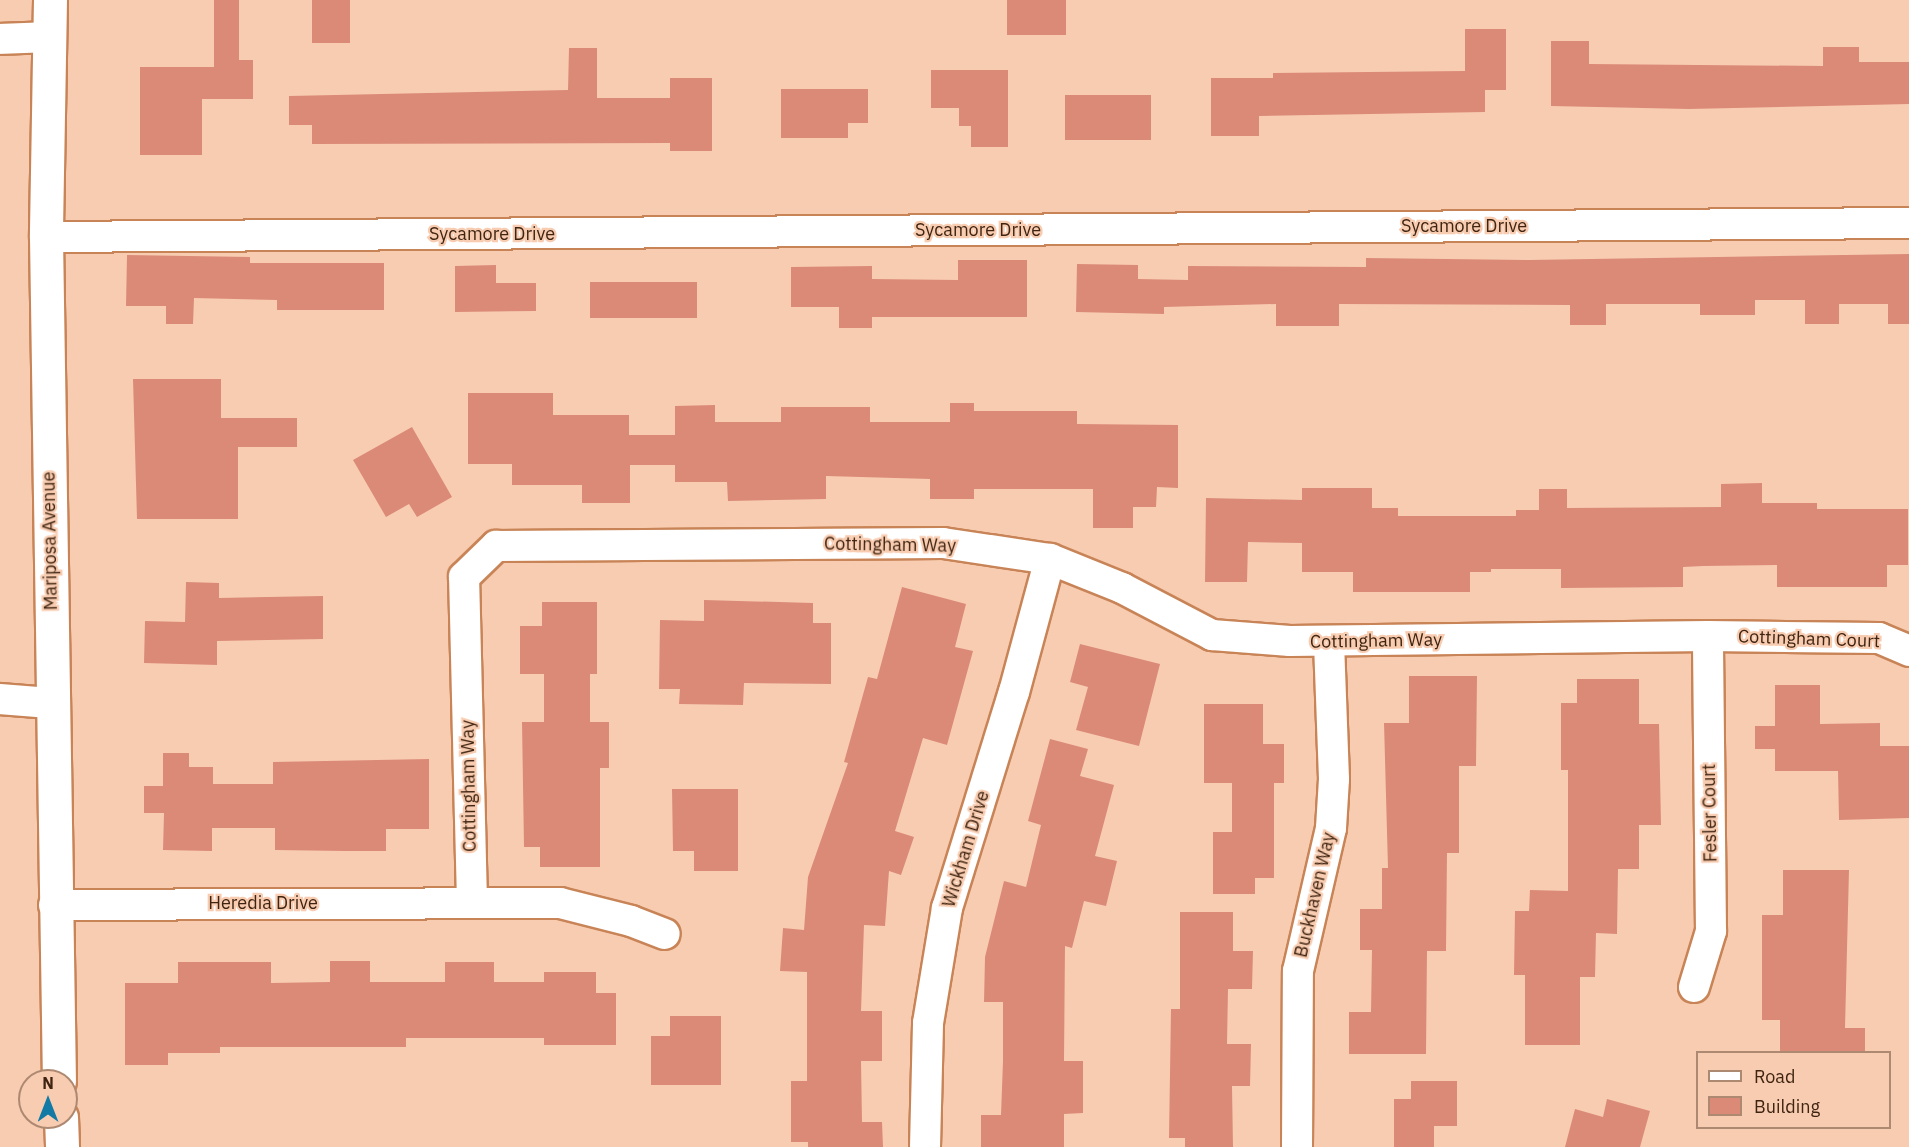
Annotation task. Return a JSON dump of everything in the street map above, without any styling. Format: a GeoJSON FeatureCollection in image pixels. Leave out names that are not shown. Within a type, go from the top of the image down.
{"type":"FeatureCollection","features":[{"type":"Feature","properties":{"kind":"street","name":"Mariposa Avenue"},"geometry":{"type":"LineString","coordinates":[[50,0],[46,237],[54,905],[60,1069]]}},
{"type":"Feature","properties":{"kind":"street"},"geometry":{"type":"LineString","coordinates":[[0,39],[49,38]]}},
{"type":"Feature","properties":{"kind":"street","name":"Sycamore Drive"},"geometry":{"type":"LineString","coordinates":[[46,237],[1909,223]]}},
{"type":"Feature","properties":{"kind":"street","name":"Cottingham Way"},"geometry":{"type":"LineString","coordinates":[[472,902],[464,577],[496,546],[944,543],[1050,559],[1122,588],[1212,635],[1329,642],[1708,636]]}},
{"type":"Feature","properties":{"kind":"street","name":"Wickham Drive"},"geometry":{"type":"LineString","coordinates":[[926,1147],[928,1023],[947,908],[1014,693],[1050,559]]}},
{"type":"Feature","properties":{"kind":"street","name":"Cottingham Court"},"geometry":{"type":"LineString","coordinates":[[1708,636],[1879,638],[1909,651]]}},
{"type":"Feature","properties":{"kind":"street","name":"Fesler Court"},"geometry":{"type":"LineString","coordinates":[[1694,987],[1711,931],[1708,636]]}},
{"type":"Feature","properties":{"kind":"street","name":"Buckhaven Way"},"geometry":{"type":"LineString","coordinates":[[1297,1147],[1298,970],[1329,838],[1334,789],[1329,642]]}},
{"type":"Feature","properties":{"kind":"street"},"geometry":{"type":"LineString","coordinates":[[0,699],[51,703]]}},
{"type":"Feature","properties":{"kind":"street","name":"Heredia Drive"},"geometry":{"type":"LineString","coordinates":[[54,905],[560,903],[631,921],[665,934]]}},
{"type":"Feature","properties":{"kind":"street"},"geometry":{"type":"LineString","coordinates":[[61,1129],[62,1147]]}},
{"type":"Feature","properties":{"kind":"building"},"geometry":{"type":"Polygon","coordinates":[[[214,0],[239,0],[239,60],[253,60],[253,99],[202,99],[202,155],[140,155],[140,67],[214,67],[214,0]]]}},
{"type":"Feature","properties":{"kind":"building"},"geometry":{"type":"Polygon","coordinates":[[[312,0],[350,0],[350,43],[312,43],[312,0]]]}},
{"type":"Feature","properties":{"kind":"building"},"geometry":{"type":"Polygon","coordinates":[[[1007,0],[1066,0],[1066,35],[1007,35],[1007,0]]]}},
{"type":"Feature","properties":{"kind":"building"},"geometry":{"type":"Polygon","coordinates":[[[1465,29],[1506,29],[1506,90],[1485,90],[1485,112],[1259,116],[1259,136],[1211,136],[1211,78],[1273,78],[1273,73],[1465,71],[1465,29]]]}},
{"type":"Feature","properties":{"kind":"building"},"geometry":{"type":"Polygon","coordinates":[[[1551,41],[1589,41],[1589,64],[1823,66],[1823,47],[1859,47],[1859,62],[1909,62],[1909,104],[1689,109],[1551,106],[1551,41]]]}},
{"type":"Feature","properties":{"kind":"building"},"geometry":{"type":"Polygon","coordinates":[[[569,48],[597,48],[597,98],[670,98],[670,78],[712,78],[712,151],[670,151],[670,143],[312,144],[312,125],[289,125],[289,96],[568,90],[569,48]]]}},
{"type":"Feature","properties":{"kind":"building"},"geometry":{"type":"Polygon","coordinates":[[[931,70],[1008,70],[1008,147],[971,147],[971,126],[959,126],[959,108],[931,108],[931,70]]]}},
{"type":"Feature","properties":{"kind":"building"},"geometry":{"type":"Polygon","coordinates":[[[781,89],[868,89],[868,123],[848,123],[848,138],[781,138],[781,89]]]}},
{"type":"Feature","properties":{"kind":"building"},"geometry":{"type":"Polygon","coordinates":[[[1065,95],[1151,95],[1151,140],[1065,140],[1065,95]]]}},
{"type":"Feature","properties":{"kind":"building"},"geometry":{"type":"Polygon","coordinates":[[[1909,254],[1909,324],[1888,324],[1888,304],[1839,304],[1839,324],[1805,324],[1805,300],[1755,300],[1755,315],[1700,315],[1700,304],[1606,304],[1606,325],[1570,325],[1570,305],[1339,304],[1339,326],[1276,326],[1276,304],[1164,307],[1164,314],[1076,312],[1077,264],[1138,265],[1138,279],[1188,280],[1188,266],[1366,267],[1366,258],[1529,260],[1909,254]]]}},
{"type":"Feature","properties":{"kind":"building"},"geometry":{"type":"Polygon","coordinates":[[[127,255],[250,257],[250,263],[384,263],[384,310],[277,310],[277,300],[194,298],[193,324],[166,324],[166,306],[126,306],[127,255]]]}},
{"type":"Feature","properties":{"kind":"building"},"geometry":{"type":"Polygon","coordinates":[[[958,260],[1027,260],[1027,317],[872,317],[872,328],[839,328],[839,307],[791,307],[791,267],[872,266],[872,279],[958,280],[958,260]]]}},
{"type":"Feature","properties":{"kind":"building"},"geometry":{"type":"Polygon","coordinates":[[[496,265],[496,283],[536,283],[536,311],[455,312],[455,266],[496,265]]]}},
{"type":"Feature","properties":{"kind":"building"},"geometry":{"type":"Polygon","coordinates":[[[590,282],[697,282],[697,318],[590,318],[590,282]]]}},
{"type":"Feature","properties":{"kind":"building"},"geometry":{"type":"Polygon","coordinates":[[[133,379],[221,379],[221,418],[297,418],[297,447],[238,447],[238,519],[137,519],[133,379]]]}},
{"type":"Feature","properties":{"kind":"building"},"geometry":{"type":"Polygon","coordinates":[[[468,393],[553,393],[553,415],[629,415],[629,435],[675,435],[675,406],[715,405],[715,422],[781,422],[781,407],[870,407],[870,422],[950,422],[950,403],[974,403],[974,411],[1077,411],[1077,424],[1178,425],[1178,488],[1157,487],[1156,507],[1133,507],[1133,528],[1093,528],[1093,489],[974,489],[974,499],[930,499],[930,479],[826,476],[826,499],[728,501],[727,482],[675,482],[675,465],[630,465],[630,503],[582,503],[582,485],[512,485],[512,464],[468,464],[468,393]]]}},
{"type":"Feature","properties":{"kind":"building"},"geometry":{"type":"Polygon","coordinates":[[[412,427],[452,497],[417,517],[409,504],[386,517],[353,460],[412,427]]]}},
{"type":"Feature","properties":{"kind":"building"},"geometry":{"type":"Polygon","coordinates":[[[1762,483],[1762,503],[1817,503],[1817,509],[1908,509],[1908,565],[1887,565],[1887,587],[1777,587],[1777,565],[1683,567],[1683,587],[1561,588],[1561,569],[1491,569],[1491,572],[1470,572],[1470,592],[1353,592],[1353,572],[1302,572],[1302,543],[1248,542],[1247,582],[1205,582],[1206,498],[1302,500],[1302,488],[1372,488],[1372,508],[1398,508],[1398,516],[1516,516],[1516,510],[1539,510],[1539,489],[1567,489],[1567,508],[1721,507],[1721,484],[1762,483]]]}},
{"type":"Feature","properties":{"kind":"building"},"geometry":{"type":"Polygon","coordinates":[[[186,582],[219,583],[219,598],[323,596],[323,639],[217,641],[217,665],[144,663],[145,621],[185,622],[186,582]]]}},
{"type":"Feature","properties":{"kind":"building"},"geometry":{"type":"Polygon","coordinates":[[[902,587],[966,604],[955,647],[973,651],[947,745],[923,738],[895,831],[914,837],[901,875],[889,871],[885,926],[864,925],[861,1011],[882,1011],[882,1061],[861,1061],[862,1122],[882,1122],[883,1147],[808,1147],[808,1142],[791,1142],[791,1081],[807,1081],[807,972],[780,971],[783,928],[804,930],[808,877],[848,763],[844,762],[868,677],[877,679],[902,587]]]}},
{"type":"Feature","properties":{"kind":"building"},"geometry":{"type":"Polygon","coordinates":[[[704,600],[813,603],[813,623],[831,623],[831,684],[744,683],[743,705],[679,704],[680,689],[659,689],[660,620],[704,621],[704,600]]]}},
{"type":"Feature","properties":{"kind":"building"},"geometry":{"type":"Polygon","coordinates":[[[542,602],[597,602],[597,674],[590,674],[590,722],[609,722],[609,768],[600,768],[600,867],[540,867],[540,847],[524,847],[522,722],[544,722],[544,674],[520,674],[520,626],[542,626],[542,602]]]}},
{"type":"Feature","properties":{"kind":"building"},"geometry":{"type":"Polygon","coordinates":[[[1080,644],[1160,664],[1139,746],[1076,730],[1088,687],[1070,682],[1080,644]]]}},
{"type":"Feature","properties":{"kind":"building"},"geometry":{"type":"Polygon","coordinates":[[[1409,676],[1477,676],[1476,766],[1459,766],[1459,853],[1447,853],[1446,951],[1427,951],[1426,1054],[1349,1054],[1349,1012],[1371,1012],[1372,950],[1360,950],[1360,909],[1382,909],[1382,868],[1388,868],[1384,723],[1409,723],[1409,676]]]}},
{"type":"Feature","properties":{"kind":"building"},"geometry":{"type":"Polygon","coordinates":[[[1577,679],[1639,679],[1639,724],[1659,724],[1661,825],[1639,825],[1639,869],[1618,869],[1617,934],[1596,933],[1595,977],[1580,977],[1580,1045],[1525,1045],[1525,975],[1514,975],[1515,911],[1529,911],[1530,890],[1568,891],[1568,770],[1561,770],[1561,703],[1577,703],[1577,679]]]}},
{"type":"Feature","properties":{"kind":"building"},"geometry":{"type":"Polygon","coordinates":[[[1775,685],[1820,685],[1820,724],[1880,723],[1880,746],[1909,746],[1909,818],[1839,820],[1838,771],[1775,771],[1775,749],[1755,749],[1755,726],[1775,726],[1775,685]]]}},
{"type":"Feature","properties":{"kind":"building"},"geometry":{"type":"Polygon","coordinates":[[[1204,704],[1263,704],[1263,744],[1284,744],[1284,783],[1274,783],[1274,878],[1255,878],[1255,894],[1213,894],[1213,832],[1232,832],[1232,783],[1204,783],[1204,704]]]}},
{"type":"Feature","properties":{"kind":"building"},"geometry":{"type":"Polygon","coordinates":[[[1050,739],[1088,749],[1080,776],[1114,785],[1095,856],[1117,861],[1106,906],[1084,901],[1072,948],[1065,946],[1064,1061],[1083,1061],[1083,1113],[1064,1114],[1064,1147],[981,1147],[981,1115],[1001,1115],[1003,1061],[1003,1002],[984,1002],[985,957],[1004,881],[1026,887],[1041,825],[1028,821],[1050,739]]]}},
{"type":"Feature","properties":{"kind":"building"},"geometry":{"type":"Polygon","coordinates":[[[163,753],[189,753],[189,767],[213,767],[213,784],[273,784],[273,762],[429,759],[429,829],[386,829],[386,851],[275,850],[275,828],[212,828],[212,851],[163,850],[164,813],[144,813],[144,786],[163,786],[163,753]]]}},
{"type":"Feature","properties":{"kind":"building"},"geometry":{"type":"Polygon","coordinates":[[[672,789],[738,789],[738,871],[694,871],[694,851],[673,851],[672,789]]]}},
{"type":"Feature","properties":{"kind":"building"},"geometry":{"type":"Polygon","coordinates":[[[1783,870],[1849,870],[1845,1028],[1865,1028],[1865,1051],[1780,1051],[1780,1020],[1762,1020],[1762,915],[1783,915],[1783,870]]]}},
{"type":"Feature","properties":{"kind":"building"},"geometry":{"type":"Polygon","coordinates":[[[1180,912],[1233,912],[1233,951],[1253,951],[1252,989],[1228,989],[1227,1044],[1251,1044],[1250,1086],[1232,1086],[1233,1147],[1185,1147],[1185,1138],[1169,1138],[1171,1009],[1180,1009],[1180,912]]]}},
{"type":"Feature","properties":{"kind":"building"},"geometry":{"type":"Polygon","coordinates":[[[330,961],[370,961],[370,982],[445,982],[445,962],[494,962],[494,982],[544,982],[544,972],[596,972],[596,993],[616,993],[616,1045],[544,1045],[544,1038],[406,1038],[406,1047],[220,1047],[220,1053],[168,1053],[168,1065],[125,1065],[125,983],[178,983],[178,962],[271,962],[271,983],[330,982],[330,961]]]}},
{"type":"Feature","properties":{"kind":"building"},"geometry":{"type":"Polygon","coordinates":[[[670,1016],[721,1016],[721,1085],[651,1085],[651,1036],[670,1036],[670,1016]]]}},
{"type":"Feature","properties":{"kind":"building"},"geometry":{"type":"Polygon","coordinates":[[[1411,1081],[1457,1081],[1457,1126],[1434,1126],[1434,1147],[1394,1147],[1394,1099],[1411,1099],[1411,1081]]]}},
{"type":"Feature","properties":{"kind":"building"},"geometry":{"type":"Polygon","coordinates":[[[1607,1099],[1650,1111],[1640,1147],[1565,1147],[1575,1109],[1603,1117],[1607,1099]]]}}]}
